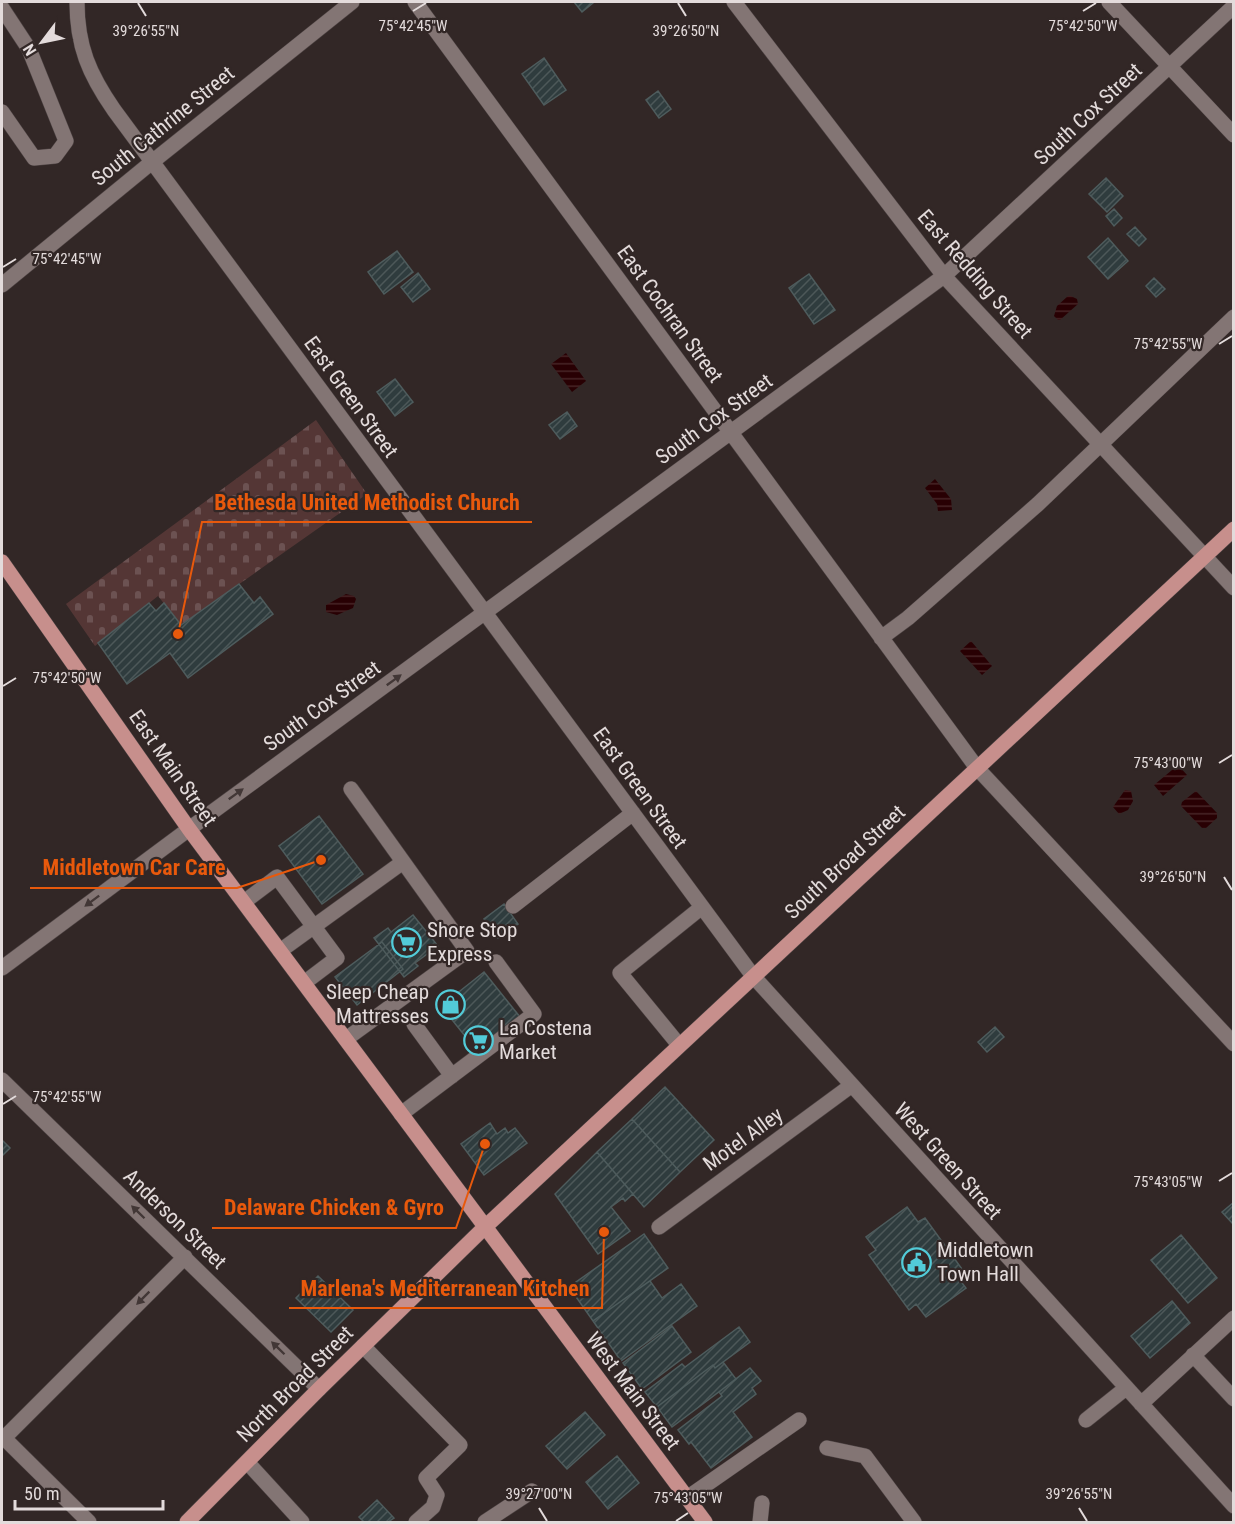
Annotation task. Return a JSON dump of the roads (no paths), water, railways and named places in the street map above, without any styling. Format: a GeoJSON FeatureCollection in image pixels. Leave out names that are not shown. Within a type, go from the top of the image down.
{"type":"FeatureCollection","features":[{"type":"Feature","properties":{"kind":"main road","name":"South Broad Street"},"geometry":{"type":"LineString","coordinates":[[486,1227],[1233,529]]}},
{"type":"Feature","properties":{"kind":"main road","name":"East Main Street"},"geometry":{"type":"LineString","coordinates":[[2,562],[189,829],[486,1227]]}},
{"type":"Feature","properties":{"kind":"main road","name":"North Broad Street"},"geometry":{"type":"LineString","coordinates":[[187,1522],[319,1389],[486,1227]]}},
{"type":"Feature","properties":{"kind":"main road","name":"West Main Street"},"geometry":{"type":"LineString","coordinates":[[486,1227],[705,1522]]}},
{"type":"Feature","properties":{"kind":"street","name":"East Green Street"},"geometry":{"type":"LineString","coordinates":[[77,2],[80,42],[94,79],[114,110],[753,976]]}},
{"type":"Feature","properties":{"kind":"street","name":"South Cathrine Street"},"geometry":{"type":"LineString","coordinates":[[2,285],[352,2]]}},
{"type":"Feature","properties":{"kind":"street","name":"East Cochran Street"},"geometry":{"type":"LineString","coordinates":[[415,2],[977,768],[1233,1044]]}},
{"type":"Feature","properties":{"kind":"street","name":"East Redding Street"},"geometry":{"type":"LineString","coordinates":[[734,2],[944,276],[1233,588]]}},
{"type":"Feature","properties":{"kind":"street"},"geometry":{"type":"LineString","coordinates":[[1109,2],[1233,135]]}},
{"type":"Feature","properties":{"kind":"street","name":"South Cox Street"},"geometry":{"type":"LineString","coordinates":[[2,968],[944,276],[1233,6]]}},
{"type":"Feature","properties":{"kind":"street"},"geometry":{"type":"LineString","coordinates":[[2,8],[29,49],[66,141],[55,156],[34,158],[2,112]]}},
{"type":"Feature","properties":{"kind":"street"},"geometry":{"type":"LineString","coordinates":[[881,638],[908,618],[1038,504],[1099,443],[1233,317]]}},
{"type":"Feature","properties":{"kind":"street"},"geometry":{"type":"LineString","coordinates":[[346,1039],[467,951],[351,789]]}},
{"type":"Feature","properties":{"kind":"street"},"geometry":{"type":"LineString","coordinates":[[513,906],[633,813]]}},
{"type":"Feature","properties":{"kind":"street"},"geometry":{"type":"LineString","coordinates":[[280,951],[403,862]]}},
{"type":"Feature","properties":{"kind":"street"},"geometry":{"type":"LineString","coordinates":[[244,902],[277,877],[337,958],[304,983]]}},
{"type":"Feature","properties":{"kind":"street"},"geometry":{"type":"LineString","coordinates":[[679,1045],[620,973],[702,907]]}},
{"type":"Feature","properties":{"kind":"street"},"geometry":{"type":"LineString","coordinates":[[401,1114],[534,1014],[496,962]]}},
{"type":"Feature","properties":{"kind":"street","name":"West Green Street"},"geometry":{"type":"LineString","coordinates":[[753,976],[1126,1388],[1231,1500]]}},
{"type":"Feature","properties":{"kind":"street"},"geometry":{"type":"LineString","coordinates":[[414,1024],[452,1076]]}},
{"type":"Feature","properties":{"kind":"street","name":"Anderson Street"},"geometry":{"type":"LineString","coordinates":[[2,1080],[319,1389]]}},
{"type":"Feature","properties":{"kind":"street","name":"Motel Alley"},"geometry":{"type":"LineString","coordinates":[[659,1227],[852,1085]]}},
{"type":"Feature","properties":{"kind":"street"},"geometry":{"type":"LineString","coordinates":[[89,1522],[3,1437],[185,1257]]}},
{"type":"Feature","properties":{"kind":"street"},"geometry":{"type":"LineString","coordinates":[[1141,1404],[1233,1318]]}},
{"type":"Feature","properties":{"kind":"street"},"geometry":{"type":"LineString","coordinates":[[363,1346],[460,1445],[426,1478],[437,1496],[433,1507],[416,1522]]}},
{"type":"Feature","properties":{"kind":"street"},"geometry":{"type":"LineString","coordinates":[[1193,1355],[1233,1399]]}},
{"type":"Feature","properties":{"kind":"street"},"geometry":{"type":"LineString","coordinates":[[1086,1420],[1126,1388]]}},
{"type":"Feature","properties":{"kind":"street"},"geometry":{"type":"LineString","coordinates":[[687,1498],[799,1420]]}},
{"type":"Feature","properties":{"kind":"street"},"geometry":{"type":"LineString","coordinates":[[827,1448],[865,1456],[914,1522]]}},
{"type":"Feature","properties":{"kind":"street"},"geometry":{"type":"LineString","coordinates":[[247,1462],[302,1522]]}},
{"type":"Feature","properties":{"kind":"street"},"geometry":{"type":"LineString","coordinates":[[485,1522],[532,1491]]}},
{"type":"Feature","properties":{"kind":"street"},"geometry":{"type":"LineString","coordinates":[[760,1522],[762,1503]]}},
{"type":"Feature","properties":{"kind":"place","name":"Bethesda United Methodist Church"},"geometry":{"type":"Point","coordinates":[178,634]}},
{"type":"Feature","properties":{"kind":"place","name":"Middletown Car Care"},"geometry":{"type":"Point","coordinates":[321,860]}},
{"type":"Feature","properties":{"kind":"place","name":"Shore Stop Express"},"geometry":{"type":"Point","coordinates":[406,942]}},
{"type":"Feature","properties":{"kind":"place","name":"Sleep Cheap Mattresses"},"geometry":{"type":"Point","coordinates":[450,1004]}},
{"type":"Feature","properties":{"kind":"place","name":"La Costena Market"},"geometry":{"type":"Point","coordinates":[478,1040]}},
{"type":"Feature","properties":{"kind":"place","name":"Delaware Chicken & Gyro"},"geometry":{"type":"Point","coordinates":[485,1144]}},
{"type":"Feature","properties":{"kind":"place","name":"Marlena's Mediterranean Kitchen"},"geometry":{"type":"Point","coordinates":[604,1232]}},
{"type":"Feature","properties":{"kind":"place","name":"Middletown Town Hall"},"geometry":{"type":"Point","coordinates":[916,1262]}}]}
